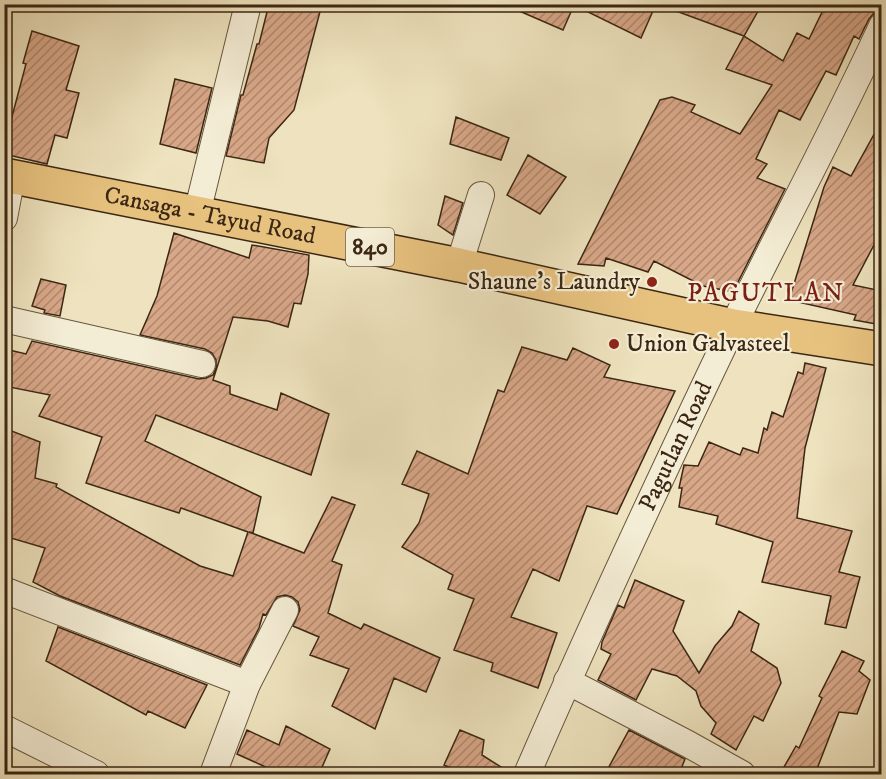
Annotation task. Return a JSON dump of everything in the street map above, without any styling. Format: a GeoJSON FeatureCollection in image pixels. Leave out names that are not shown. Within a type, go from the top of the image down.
{"type":"FeatureCollection","features":[{"type":"Feature","properties":{"kind":"highway","name":"Cansaga - Tayud Road"},"geometry":{"type":"LineString","coordinates":[[8,175],[459,265],[734,326]]}},
{"type":"Feature","properties":{"kind":"highway","name":"840"},"geometry":{"type":"LineString","coordinates":[[734,326],[882,349]]}},
{"type":"Feature","properties":{"kind":"street"},"geometry":{"type":"LineString","coordinates":[[197,213],[248,4]]}},
{"type":"Feature","properties":{"kind":"street","name":"Pagutlan Road"},"geometry":{"type":"LineString","coordinates":[[526,774],[567,681],[734,326],[882,26]]}},
{"type":"Feature","properties":{"kind":"street"},"geometry":{"type":"LineString","coordinates":[[4,218],[8,175]]}},
{"type":"Feature","properties":{"kind":"street"},"geometry":{"type":"LineString","coordinates":[[459,265],[481,195]]}},
{"type":"Feature","properties":{"kind":"street"},"geometry":{"type":"LineString","coordinates":[[4,319],[202,364]]}},
{"type":"Feature","properties":{"kind":"street"},"geometry":{"type":"LineString","coordinates":[[4,590],[247,684]]}},
{"type":"Feature","properties":{"kind":"street"},"geometry":{"type":"LineString","coordinates":[[213,774],[247,684],[285,610]]}},
{"type":"Feature","properties":{"kind":"street"},"geometry":{"type":"LineString","coordinates":[[567,681],[742,774]]}},
{"type":"Feature","properties":{"kind":"street"},"geometry":{"type":"LineString","coordinates":[[4,728],[96,774]]}},
{"type":"Feature","properties":{"kind":"building"},"geometry":{"type":"Polygon","coordinates":[[[269,4],[322,4],[294,110],[269,138],[264,163],[226,156],[241,95],[243,95],[257,44],[259,44],[269,4]]]}},
{"type":"Feature","properties":{"kind":"building"},"geometry":{"type":"Polygon","coordinates":[[[503,4],[656,4],[641,38],[574,5],[563,30],[503,4]]]}},
{"type":"Feature","properties":{"kind":"building"},"geometry":{"type":"Polygon","coordinates":[[[665,4],[762,4],[744,36],[665,7],[665,4]]]}},
{"type":"Feature","properties":{"kind":"building"},"geometry":{"type":"Polygon","coordinates":[[[826,4],[882,4],[882,11],[874,13],[869,19],[859,39],[854,36],[836,75],[826,71],[800,120],[779,110],[756,159],[767,164],[757,178],[785,189],[733,292],[703,286],[654,261],[648,272],[606,258],[604,266],[578,264],[660,100],[672,97],[695,105],[691,112],[740,134],[772,85],[726,69],[744,36],[783,61],[797,33],[809,39],[826,4]]]}},
{"type":"Feature","properties":{"kind":"building"},"geometry":{"type":"Polygon","coordinates":[[[32,31],[79,46],[66,90],[79,93],[67,138],[55,135],[47,164],[4,154],[4,127],[9,128],[32,31]]]}},
{"type":"Feature","properties":{"kind":"building"},"geometry":{"type":"Polygon","coordinates":[[[175,79],[212,88],[196,153],[160,144],[175,79]]]}},
{"type":"Feature","properties":{"kind":"building"},"geometry":{"type":"Polygon","coordinates":[[[456,117],[509,138],[501,160],[450,144],[456,117]]]}},
{"type":"Feature","properties":{"kind":"building"},"geometry":{"type":"Polygon","coordinates":[[[882,120],[882,220],[875,243],[853,285],[882,291],[882,325],[854,320],[856,315],[789,300],[824,187],[833,167],[851,176],[882,120]]]}},
{"type":"Feature","properties":{"kind":"building"},"geometry":{"type":"Polygon","coordinates":[[[528,155],[566,177],[540,214],[507,195],[528,155]]]}},
{"type":"Feature","properties":{"kind":"building"},"geometry":{"type":"Polygon","coordinates":[[[445,196],[463,203],[453,235],[438,225],[445,196]]]}},
{"type":"Feature","properties":{"kind":"building"},"geometry":{"type":"Polygon","coordinates":[[[174,233],[249,258],[252,245],[309,255],[308,274],[301,304],[294,303],[288,327],[268,321],[233,317],[213,380],[230,386],[230,394],[277,410],[281,393],[329,414],[311,475],[156,415],[145,441],[261,497],[253,533],[249,532],[304,553],[332,497],[355,505],[332,561],[342,565],[328,613],[361,629],[364,624],[440,658],[426,692],[394,678],[375,729],[332,706],[349,669],[310,655],[319,637],[293,626],[300,610],[298,602],[292,597],[285,595],[277,597],[266,615],[263,614],[259,628],[240,665],[60,596],[33,582],[45,548],[4,536],[4,428],[40,442],[35,478],[57,484],[56,487],[200,566],[233,576],[248,532],[181,508],[179,513],[86,483],[102,437],[39,416],[50,395],[4,386],[4,354],[8,356],[9,350],[26,354],[32,341],[199,379],[213,375],[216,360],[212,353],[205,349],[140,335],[157,296],[174,233]]]}},
{"type":"Feature","properties":{"kind":"building"},"geometry":{"type":"Polygon","coordinates":[[[41,279],[66,285],[60,316],[44,313],[45,310],[32,306],[41,279]]]}},
{"type":"Feature","properties":{"kind":"building"},"geometry":{"type":"Polygon","coordinates":[[[522,347],[567,360],[573,348],[610,365],[604,377],[675,391],[617,514],[587,506],[559,581],[533,569],[511,617],[557,633],[538,688],[491,671],[493,663],[454,650],[474,599],[448,589],[453,575],[402,547],[419,523],[429,494],[402,484],[417,451],[468,474],[498,390],[504,392],[522,347]]]}},
{"type":"Feature","properties":{"kind":"building"},"geometry":{"type":"Polygon","coordinates":[[[805,363],[826,368],[805,448],[797,518],[852,531],[839,572],[860,577],[846,628],[825,624],[831,596],[762,582],[773,542],[716,524],[718,516],[679,507],[682,488],[679,488],[684,465],[698,466],[709,442],[740,455],[743,448],[758,453],[764,428],[767,430],[772,412],[783,417],[798,372],[803,374],[805,363]]]}},
{"type":"Feature","properties":{"kind":"building"},"geometry":{"type":"Polygon","coordinates":[[[635,580],[684,601],[673,631],[699,673],[715,646],[732,626],[739,611],[759,624],[751,651],[777,668],[781,683],[763,721],[754,716],[736,750],[711,734],[716,723],[701,706],[696,691],[677,676],[652,669],[636,700],[598,680],[611,654],[601,649],[602,642],[618,605],[624,608],[635,580]]]}},
{"type":"Feature","properties":{"kind":"building"},"geometry":{"type":"Polygon","coordinates":[[[58,627],[207,685],[185,728],[148,711],[146,715],[46,661],[58,627]]]}},
{"type":"Feature","properties":{"kind":"building"},"geometry":{"type":"Polygon","coordinates":[[[842,651],[864,661],[859,671],[870,680],[857,714],[839,712],[815,774],[780,774],[796,746],[799,748],[822,698],[819,696],[842,651]]]}},
{"type":"Feature","properties":{"kind":"building"},"geometry":{"type":"Polygon","coordinates":[[[286,726],[330,749],[319,774],[268,774],[270,769],[237,754],[247,730],[279,745],[286,726]]]}},
{"type":"Feature","properties":{"kind":"building"},"geometry":{"type":"Polygon","coordinates":[[[460,730],[484,740],[482,755],[512,774],[465,774],[444,765],[460,730]]]}},
{"type":"Feature","properties":{"kind":"building"},"geometry":{"type":"Polygon","coordinates":[[[629,730],[685,759],[679,774],[605,774],[629,730]]]}},
{"type":"Feature","properties":{"kind":"place","name":"Shaune's Laundry"},"geometry":{"type":"Point","coordinates":[652,282]}},
{"type":"Feature","properties":{"kind":"place","name":"Union Galvasteel"},"geometry":{"type":"Point","coordinates":[614,344]}},
{"type":"Feature","properties":{"kind":"district","name":"PAGUTLAN"},"geometry":{"type":"Point","coordinates":[766,293]}}]}
